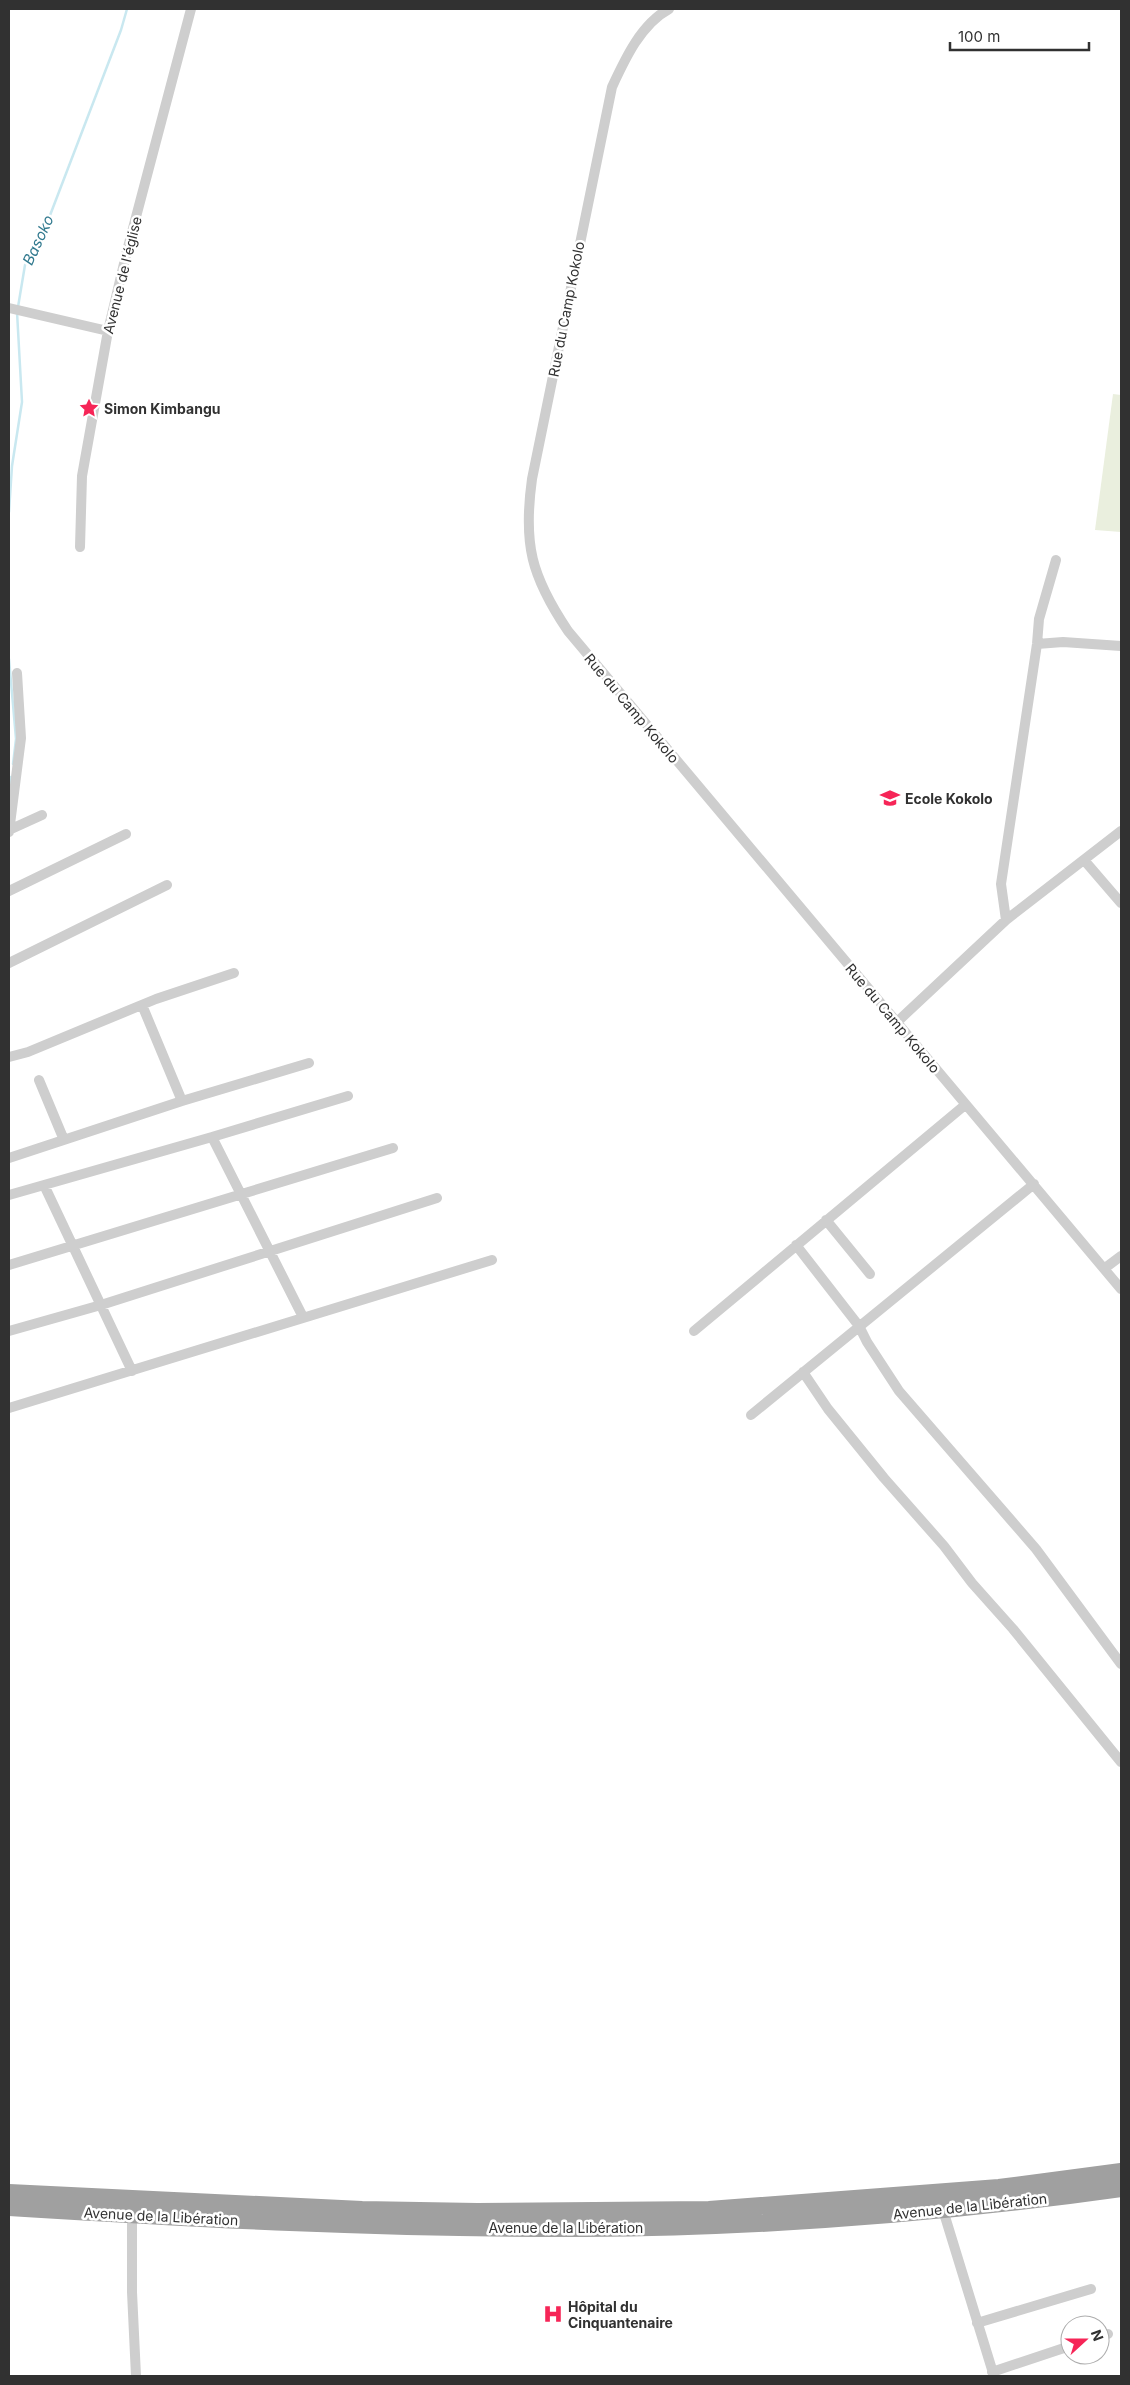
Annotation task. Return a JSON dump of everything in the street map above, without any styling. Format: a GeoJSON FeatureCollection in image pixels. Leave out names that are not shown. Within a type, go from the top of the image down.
{"type":"FeatureCollection","features":[{"type":"Feature","properties":{"kind":"highway","name":"Avenue de la Libération"},"geometry":{"type":"LineString","coordinates":[[9,2193],[362,2210],[477,2212],[709,2210],[1000,2188],[1121,2172]]}},
{"type":"Feature","properties":{"kind":"highway","name":"Avenue de la Libération"},"geometry":{"type":"LineString","coordinates":[[9,2207],[132,2215],[362,2225],[586,2228],[710,2225],[943,2210],[1121,2188]]}},
{"type":"Feature","properties":{"kind":"street","name":"Avenue de l'église"},"geometry":{"type":"LineString","coordinates":[[80,547],[82,476],[108,331],[127,251],[191,9]]}},
{"type":"Feature","properties":{"kind":"street","name":"Rue du Camp Kokolo"},"geometry":{"type":"LineString","coordinates":[[669,9],[644,32],[626,57],[612,87],[591,180],[532,479],[528,509],[532,560],[551,606],[568,630],[1121,1289]]}},
{"type":"Feature","properties":{"kind":"street"},"geometry":{"type":"LineString","coordinates":[[9,308],[108,331]]}},
{"type":"Feature","properties":{"kind":"street"},"geometry":{"type":"LineString","coordinates":[[1006,920],[1001,884],[1037,644],[1038,619],[1056,560]]}},
{"type":"Feature","properties":{"kind":"street"},"geometry":{"type":"LineString","coordinates":[[1037,644],[1063,642],[1121,646]]}},
{"type":"Feature","properties":{"kind":"street"},"geometry":{"type":"LineString","coordinates":[[9,831],[21,738],[17,673]]}},
{"type":"Feature","properties":{"kind":"street"},"geometry":{"type":"LineString","coordinates":[[9,831],[42,815]]}},
{"type":"Feature","properties":{"kind":"street"},"geometry":{"type":"LineString","coordinates":[[896,1022],[1006,920],[1121,831]]}},
{"type":"Feature","properties":{"kind":"street"},"geometry":{"type":"LineString","coordinates":[[9,891],[126,834]]}},
{"type":"Feature","properties":{"kind":"street"},"geometry":{"type":"LineString","coordinates":[[1084,860],[1121,903]]}},
{"type":"Feature","properties":{"kind":"street"},"geometry":{"type":"LineString","coordinates":[[9,964],[167,885]]}},
{"type":"Feature","properties":{"kind":"street"},"geometry":{"type":"LineString","coordinates":[[9,1057],[28,1052],[142,1005],[234,973]]}},
{"type":"Feature","properties":{"kind":"street"},"geometry":{"type":"LineString","coordinates":[[142,1005],[182,1100]]}},
{"type":"Feature","properties":{"kind":"street"},"geometry":{"type":"LineString","coordinates":[[9,1158],[182,1100],[309,1063]]}},
{"type":"Feature","properties":{"kind":"street"},"geometry":{"type":"LineString","coordinates":[[39,1080],[64,1140]]}},
{"type":"Feature","properties":{"kind":"street"},"geometry":{"type":"LineString","coordinates":[[9,1196],[348,1096]]}},
{"type":"Feature","properties":{"kind":"street"},"geometry":{"type":"LineString","coordinates":[[694,1331],[965,1105]]}},
{"type":"Feature","properties":{"kind":"street"},"geometry":{"type":"LineString","coordinates":[[212,1137],[303,1318]]}},
{"type":"Feature","properties":{"kind":"street"},"geometry":{"type":"LineString","coordinates":[[9,1265],[73,1247],[240,1193],[393,1148]]}},
{"type":"Feature","properties":{"kind":"street"},"geometry":{"type":"LineString","coordinates":[[752,1415],[1034,1184]]}},
{"type":"Feature","properties":{"kind":"street"},"geometry":{"type":"LineString","coordinates":[[44,1185],[132,1371]]}},
{"type":"Feature","properties":{"kind":"street"},"geometry":{"type":"LineString","coordinates":[[9,1331],[101,1305],[437,1198]]}},
{"type":"Feature","properties":{"kind":"street"},"geometry":{"type":"LineString","coordinates":[[826,1220],[870,1274]]}},
{"type":"Feature","properties":{"kind":"street"},"geometry":{"type":"LineString","coordinates":[[796,1245],[859,1326],[874,1355],[899,1391],[1036,1550],[1121,1664]]}},
{"type":"Feature","properties":{"kind":"street"},"geometry":{"type":"LineString","coordinates":[[1105,1268],[1121,1256]]}},
{"type":"Feature","properties":{"kind":"street"},"geometry":{"type":"LineString","coordinates":[[9,1408],[492,1260]]}},
{"type":"Feature","properties":{"kind":"street"},"geometry":{"type":"LineString","coordinates":[[803,1372],[828,1409],[884,1478],[944,1546],[972,1583],[1013,1629],[1121,1762]]}},
{"type":"Feature","properties":{"kind":"street"},"geometry":{"type":"LineString","coordinates":[[943,2210],[993,2374],[1060,2350]]}},
{"type":"Feature","properties":{"kind":"street"},"geometry":{"type":"LineString","coordinates":[[132,2215],[132,2292],[136,2376]]}},
{"type":"Feature","properties":{"kind":"street"},"geometry":{"type":"LineString","coordinates":[[977,2323],[1091,2289]]}},
{"type":"Feature","properties":{"kind":"green space"},"geometry":{"type":"Polygon","coordinates":[[[1113,394],[1121,395],[1121,532],[1095,530],[1113,394]]]}},
{"type":"Feature","properties":{"kind":"waterway","name":"Basoko"},"geometry":{"type":"LineString","coordinates":[[18,307],[25,265],[37,247],[44,231],[121,30],[127,9]]}},
{"type":"Feature","properties":{"kind":"waterway","name":"Basoko"},"geometry":{"type":"LineString","coordinates":[[9,512],[12,466],[22,402],[17,312]]}},
{"type":"Feature","properties":{"kind":"waterway","name":"Basoko"},"geometry":{"type":"LineString","coordinates":[[9,659],[16,739],[13,764]]}},
{"type":"Feature","properties":{"kind":"waterway","name":"Basoko"},"geometry":{"type":"LineString","coordinates":[[9,793],[11,777]]}},
{"type":"Feature","properties":{"kind":"place","name":"Simon Kimbangu"},"geometry":{"type":"Point","coordinates":[89,408]}},
{"type":"Feature","properties":{"kind":"place","name":"Ecole Kokolo"},"geometry":{"type":"Point","coordinates":[890,798]}},
{"type":"Feature","properties":{"kind":"place","name":"Hôpital du Cinquantenaire"},"geometry":{"type":"Point","coordinates":[553,2314]}}]}
